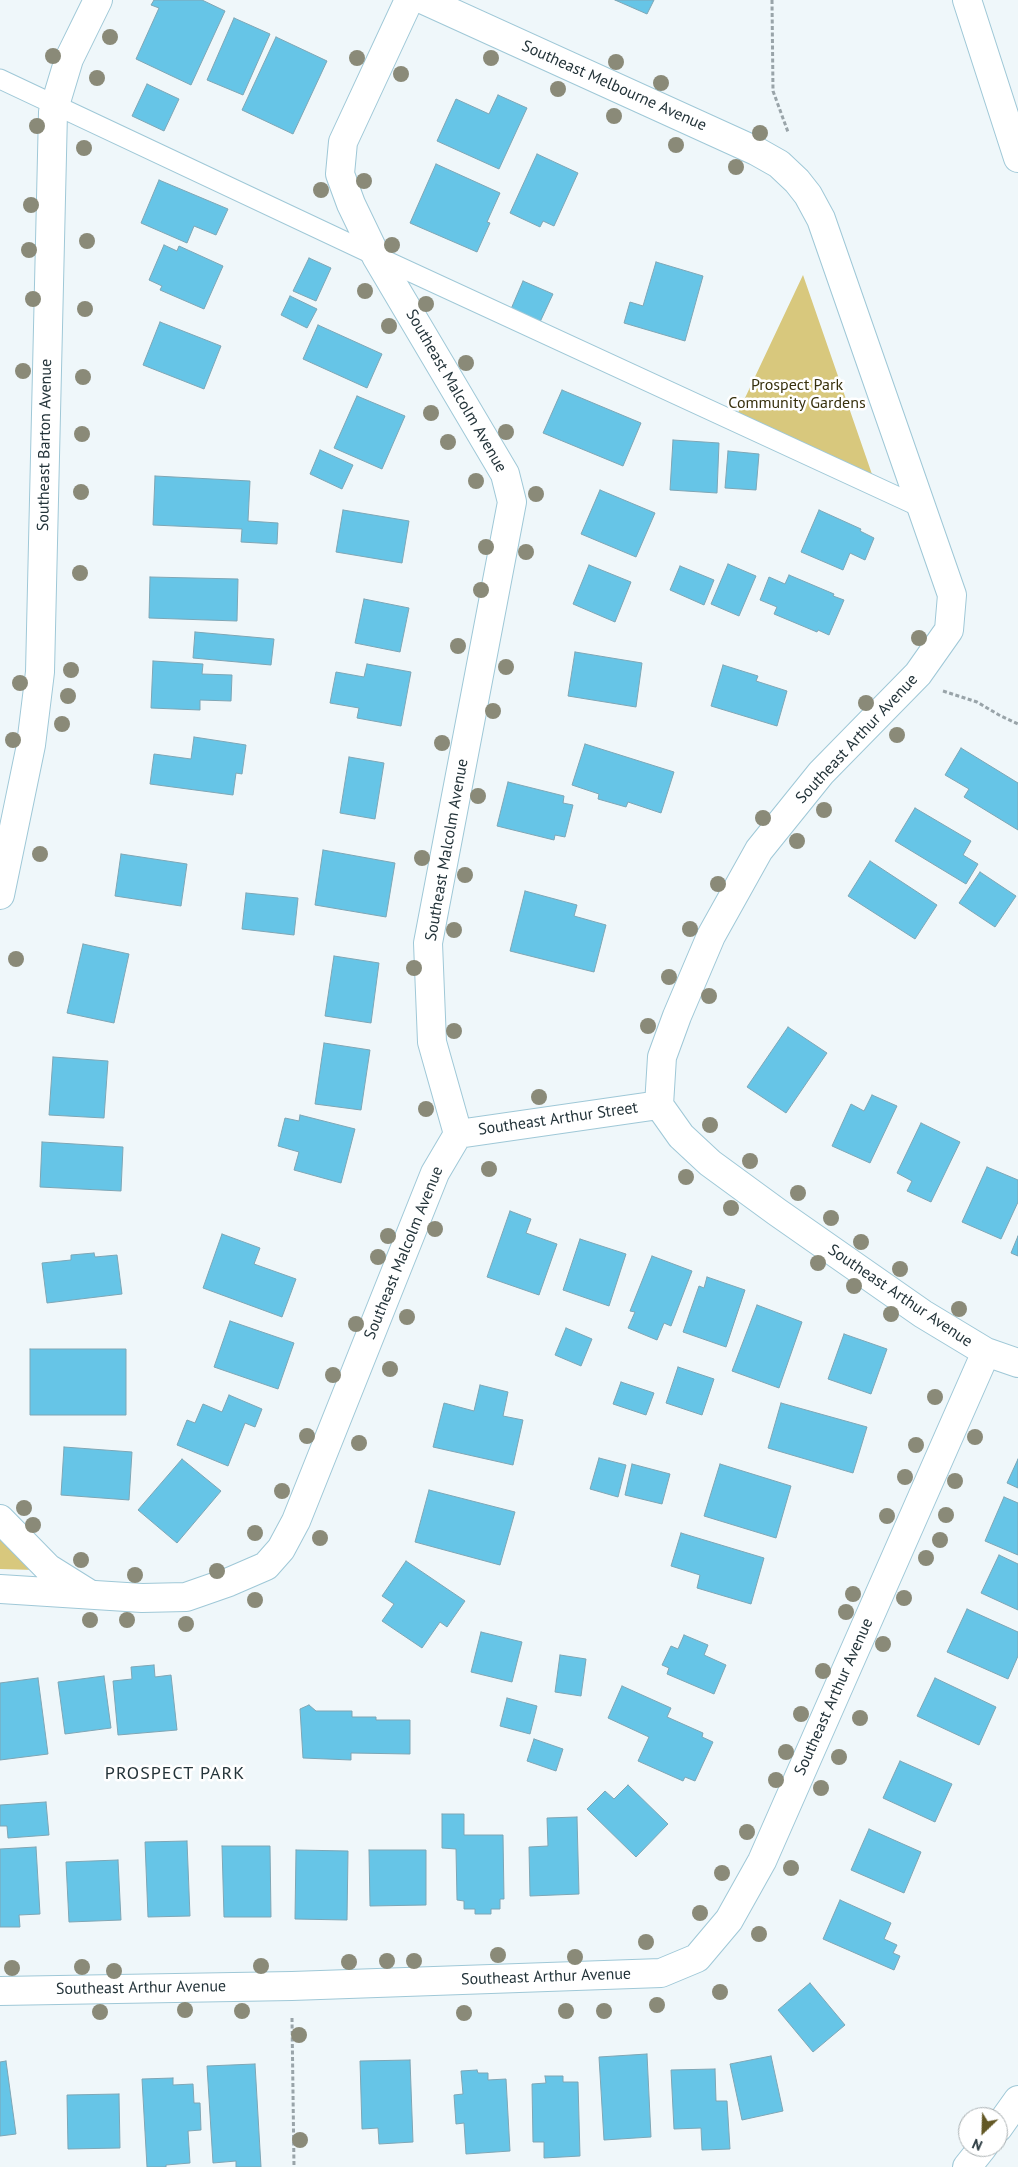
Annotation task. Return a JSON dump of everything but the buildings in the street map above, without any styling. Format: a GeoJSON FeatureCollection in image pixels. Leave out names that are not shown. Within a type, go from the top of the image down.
{"type":"FeatureCollection","features":[{"type":"Feature","properties":{"kind":"main road","name":"Southeast Barton Avenue"},"geometry":{"type":"LineString","coordinates":[[0,895],[31,745],[40,672],[51,167],[55,105],[69,59],[98,0]]}},
{"type":"Feature","properties":{"kind":"main road","name":"Southeast Malcolm Avenue"},"geometry":{"type":"LineString","coordinates":[[0,1589],[142,1598],[186,1596],[229,1582],[266,1566],[281,1549],[296,1521],[435,1173],[458,1134],[432,1042],[428,943],[512,502],[506,474],[376,256],[351,204],[340,174],[343,142],[410,0]]}},
{"type":"Feature","properties":{"kind":"main road","name":"Southeast Melbourne Avenue"},"geometry":{"type":"LineString","coordinates":[[424,0],[756,151],[779,164],[797,181]]}},
{"type":"Feature","properties":{"kind":"main road"},"geometry":{"type":"LineString","coordinates":[[967,0],[1018,158]]}},
{"type":"Feature","properties":{"kind":"main road","name":"Southeast Arthur Avenue"},"geometry":{"type":"LineString","coordinates":[[0,1991],[292,1986],[661,1973],[697,1958],[729,1920],[762,1861],[986,1352],[924,1314],[710,1163],[681,1136],[659,1105],[662,1057],[677,1016],[711,936],[760,850],[821,773],[912,681],[949,630],[952,595],[821,219],[808,195],[797,181]]}},
{"type":"Feature","properties":{"kind":"main road","name":"Southeast Arthur Street"},"geometry":{"type":"LineString","coordinates":[[458,1134],[659,1105]]}},
{"type":"Feature","properties":{"kind":"main road"},"geometry":{"type":"LineString","coordinates":[[986,1352],[1018,1363]]}},
{"type":"Feature","properties":{"kind":"main road"},"geometry":{"type":"LineString","coordinates":[[0,1518],[48,1568],[90,1594]]}},
{"type":"Feature","properties":{"kind":"main road"},"geometry":{"type":"LineString","coordinates":[[1008,2114],[1018,2100]]}},
{"type":"Feature","properties":{"kind":"lane"},"geometry":{"type":"LineString","coordinates":[[0,79],[376,256],[920,507]]}},
{"type":"Feature","properties":{"kind":"path"},"geometry":{"type":"LineString","coordinates":[[772,0],[773,91],[791,141]]}},
{"type":"Feature","properties":{"kind":"path"},"geometry":{"type":"LineString","coordinates":[[935,688],[977,702],[1018,724]]}},
{"type":"Feature","properties":{"kind":"path"},"geometry":{"type":"LineString","coordinates":[[292,1986],[294,2167]]}},
{"type":"Feature","properties":{"kind":"green space","name":"Prospect Park Community Gardens"},"geometry":{"type":"Polygon","coordinates":[[[803,275],[874,480],[736,417],[803,275]]]}},
{"type":"Feature","properties":{"kind":"green space"},"geometry":{"type":"Polygon","coordinates":[[[0,1538],[35,1570],[0,1569],[0,1538]]]}},
{"type":"Feature","properties":{"kind":"district","name":"PROSPECT PARK"},"geometry":{"type":"Point","coordinates":[175,1774]}}]}
